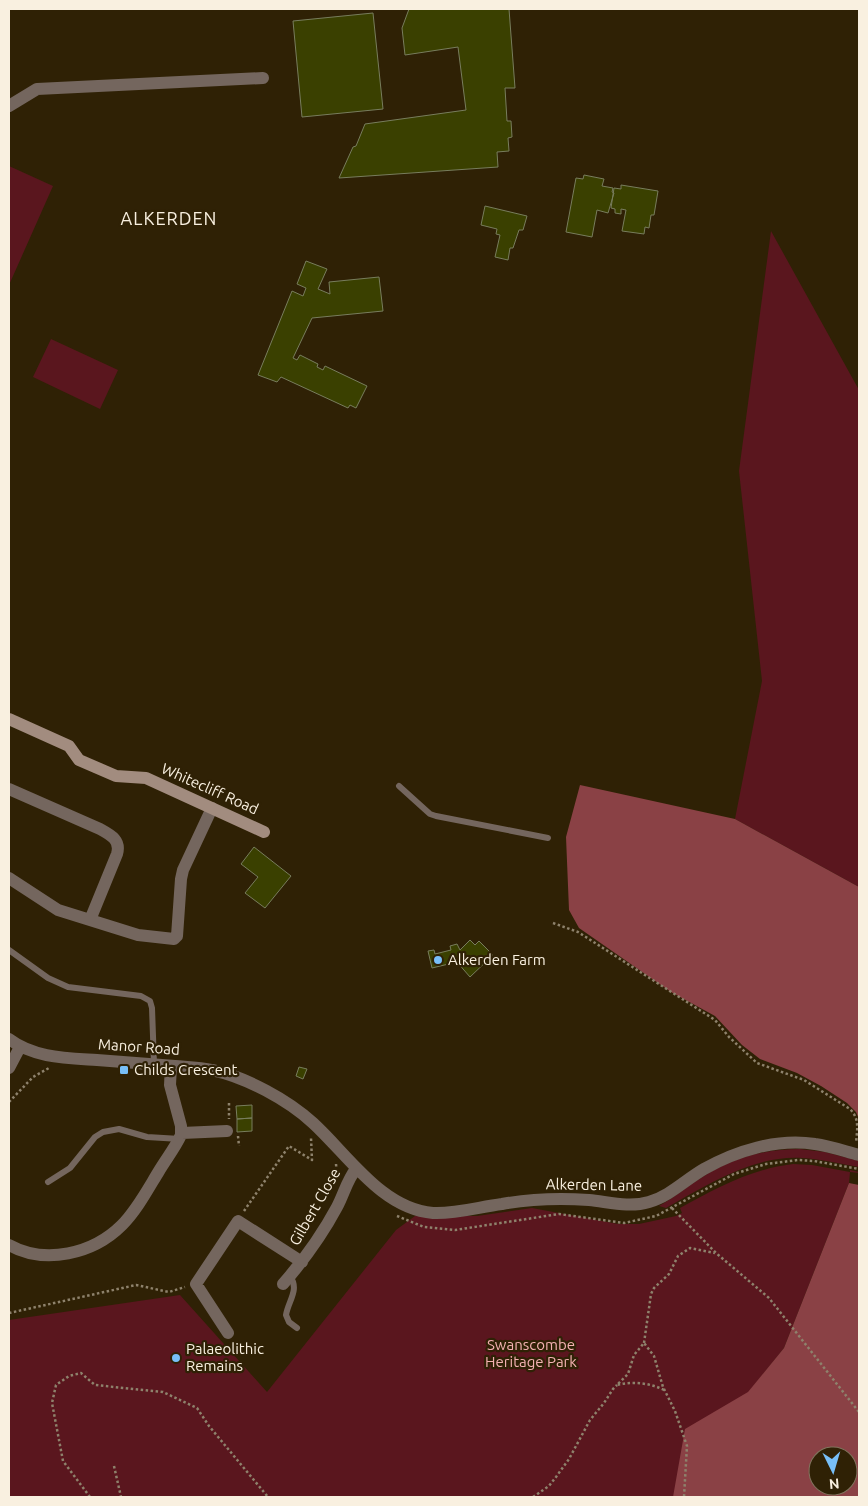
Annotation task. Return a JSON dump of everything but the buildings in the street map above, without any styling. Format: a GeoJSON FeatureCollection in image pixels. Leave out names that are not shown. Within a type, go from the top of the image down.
{"type":"FeatureCollection","features":[{"type":"Feature","properties":{"kind":"street"},"geometry":{"type":"LineString","coordinates":[[9,106],[37,89],[263,78]]}},
{"type":"Feature","properties":{"kind":"street","name":"Whitecliff Road"},"geometry":{"type":"LineString","coordinates":[[9,719],[69,746],[79,760],[116,776],[146,778],[264,832]]}},
{"type":"Feature","properties":{"kind":"street"},"geometry":{"type":"LineString","coordinates":[[9,789],[100,829],[112,835],[117,841],[119,847],[117,854],[90,920]]}},
{"type":"Feature","properties":{"kind":"street"},"geometry":{"type":"LineString","coordinates":[[9,878],[53,908],[138,935],[175,939],[177,936],[182,876],[212,808]]}},
{"type":"Feature","properties":{"kind":"street","name":"Manor Road"},"geometry":{"type":"LineString","coordinates":[[9,1039],[20,1047],[55,1057],[212,1070],[242,1080],[290,1105],[312,1122],[356,1169]]}},
{"type":"Feature","properties":{"kind":"street"},"geometry":{"type":"LineString","coordinates":[[9,1068],[20,1047]]}},
{"type":"Feature","properties":{"kind":"street"},"geometry":{"type":"LineString","coordinates":[[9,1245],[30,1254],[49,1256],[76,1251],[102,1240],[117,1230],[128,1219],[181,1136],[170,1086],[171,1066]]}},
{"type":"Feature","properties":{"kind":"street"},"geometry":{"type":"LineString","coordinates":[[181,1136],[233,1134]]}},
{"type":"Feature","properties":{"kind":"street","name":"Alkerden Lane"},"geometry":{"type":"LineString","coordinates":[[356,1169],[403,1204],[426,1212],[443,1213],[536,1200],[584,1200],[625,1204],[645,1203],[662,1197],[717,1162],[749,1150],[775,1144],[809,1143],[856,1155]]}},
{"type":"Feature","properties":{"kind":"street","name":"Gilbert Close"},"geometry":{"type":"LineString","coordinates":[[287,1280],[302,1262],[332,1217],[356,1169]]}},
{"type":"Feature","properties":{"kind":"street"},"geometry":{"type":"LineString","coordinates":[[228,1333],[196,1284],[238,1221],[302,1262]]}},
{"type":"Feature","properties":{"kind":"lane"},"geometry":{"type":"LineString","coordinates":[[399,786],[430,814],[548,838]]}},
{"type":"Feature","properties":{"kind":"lane"},"geometry":{"type":"LineString","coordinates":[[9,950],[48,978],[68,987],[141,996],[150,1001],[152,1008],[154,1064]]}},
{"type":"Feature","properties":{"kind":"lane"},"geometry":{"type":"LineString","coordinates":[[48,1182],[70,1168],[95,1137],[103,1132],[119,1129],[147,1137],[181,1136]]}},
{"type":"Feature","properties":{"kind":"lane"},"geometry":{"type":"LineString","coordinates":[[287,1280],[294,1282],[294,1293],[286,1315],[289,1322],[297,1328]]}},
{"type":"Feature","properties":{"kind":"path"},"geometry":{"type":"LineString","coordinates":[[553,923],[578,932],[715,1020],[729,1037],[757,1063],[799,1077],[850,1109],[855,1114],[858,1124],[856,1155]]}},
{"type":"Feature","properties":{"kind":"path"},"geometry":{"type":"LineString","coordinates":[[9,1102],[33,1077],[52,1067]]}},
{"type":"Feature","properties":{"kind":"path"},"geometry":{"type":"LineString","coordinates":[[233,1134],[239,1146]]}},
{"type":"Feature","properties":{"kind":"path"},"geometry":{"type":"LineString","coordinates":[[238,1221],[289,1146],[312,1160],[310,1136]]}},
{"type":"Feature","properties":{"kind":"path"},"geometry":{"type":"LineString","coordinates":[[672,1208],[716,1253],[769,1298],[859,1412]]}},
{"type":"Feature","properties":{"kind":"path"},"geometry":{"type":"LineString","coordinates":[[533,1497],[549,1486],[556,1477],[569,1459],[590,1420],[613,1388],[628,1374],[634,1355],[644,1343],[651,1294],[654,1288],[669,1274],[678,1256],[690,1248],[716,1253]]}},
{"type":"Feature","properties":{"kind":"path"},"geometry":{"type":"LineString","coordinates":[[9,1313],[136,1285],[169,1292],[196,1284]]}},
{"type":"Feature","properties":{"kind":"path"},"geometry":{"type":"LineString","coordinates":[[644,1343],[655,1359],[664,1390],[675,1411],[687,1446],[684,1497]]}},
{"type":"Feature","properties":{"kind":"path"},"geometry":{"type":"LineString","coordinates":[[90,1497],[63,1461],[52,1403],[56,1385],[69,1376],[81,1373],[95,1385],[163,1392],[197,1408],[209,1426],[268,1497]]}},
{"type":"Feature","properties":{"kind":"path"},"geometry":{"type":"LineString","coordinates":[[617,1385],[636,1382],[664,1390]]}},
{"type":"Feature","properties":{"kind":"path"},"geometry":{"type":"LineString","coordinates":[[114,1466],[121,1497]]}},
{"type":"Feature","properties":{"kind":"green space"},"geometry":{"type":"Polygon","coordinates":[[[9,166],[53,186],[9,285],[9,166]]]}},
{"type":"Feature","properties":{"kind":"green space"},"geometry":{"type":"Polygon","coordinates":[[[771,231],[859,390],[859,887],[735,819],[762,681],[739,471],[771,231]]]}},
{"type":"Feature","properties":{"kind":"green space"},"geometry":{"type":"Polygon","coordinates":[[[51,339],[118,370],[100,409],[33,377],[51,339]]]}},
{"type":"Feature","properties":{"kind":"green space"},"geometry":{"type":"Polygon","coordinates":[[[800,1149],[825,1152],[859,1161],[859,1167],[802,1158],[766,1161],[731,1173],[666,1208],[659,1206],[712,1171],[736,1160],[761,1153],[800,1149]]]}},
{"type":"Feature","properties":{"kind":"green space","name":"Swanscombe Heritage Park"},"geometry":{"type":"Polygon","coordinates":[[[793,1164],[812,1165],[850,1172],[849,1183],[784,1348],[748,1393],[721,1497],[9,1497],[9,1320],[180,1295],[267,1392],[396,1230],[415,1216],[477,1216],[532,1208],[618,1224],[639,1224],[676,1216],[682,1213],[680,1208],[721,1187],[763,1170],[793,1164]]]}},
{"type":"Feature","properties":{"kind":"shaded area"},"geometry":{"type":"Polygon","coordinates":[[[580,785],[735,819],[859,887],[859,1119],[856,1112],[847,1103],[797,1073],[760,1059],[742,1045],[715,1016],[671,992],[579,928],[569,910],[566,837],[580,785]]]}},
{"type":"Feature","properties":{"kind":"shaded area"},"geometry":{"type":"Polygon","coordinates":[[[849,1183],[859,1185],[859,1497],[673,1497],[685,1429],[748,1392],[784,1348],[849,1183]]]}},
{"type":"Feature","properties":{"kind":"place","name":"Alkerden Farm"},"geometry":{"type":"Point","coordinates":[438,960]}},
{"type":"Feature","properties":{"kind":"place","name":"Childs Crescent"},"geometry":{"type":"Point","coordinates":[124,1070]}},
{"type":"Feature","properties":{"kind":"place","name":"Palaeolithic Remains"},"geometry":{"type":"Point","coordinates":[176,1358]}},
{"type":"Feature","properties":{"kind":"district","name":"ALKERDEN"},"geometry":{"type":"Point","coordinates":[169,219]}}]}
